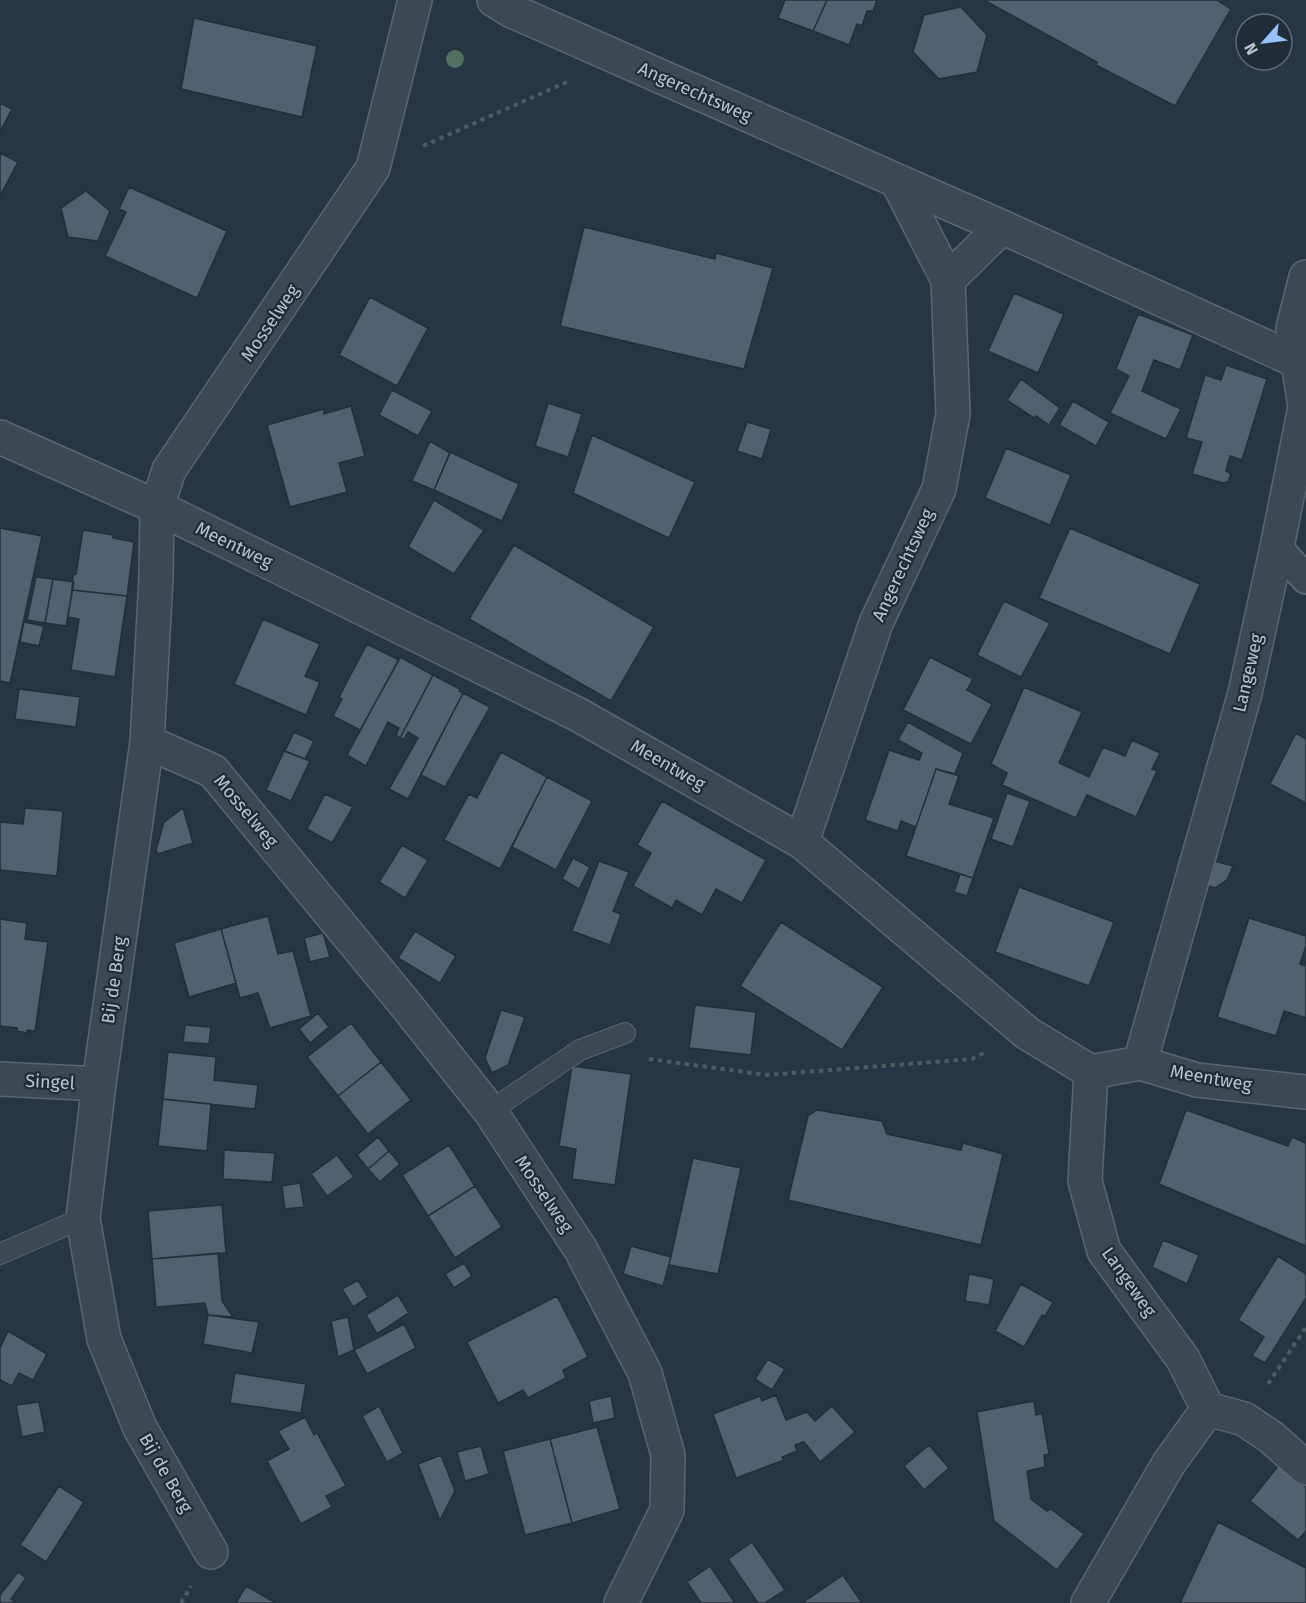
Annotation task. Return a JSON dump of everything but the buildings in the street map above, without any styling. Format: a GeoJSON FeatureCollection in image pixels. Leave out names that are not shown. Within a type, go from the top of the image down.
{"type":"FeatureCollection","features":[{"type":"Feature","properties":{"kind":"street","name":"Mosselweg"},"geometry":{"type":"LineString","coordinates":[[415,0],[373,168],[169,470],[157,507],[156,578],[147,742],[213,771],[406,1005],[490,1111],[581,1250],[645,1373],[668,1455],[667,1510],[621,1603]]}},
{"type":"Feature","properties":{"kind":"street","name":"Angerechtsweg"},"geometry":{"type":"LineString","coordinates":[[494,0],[510,10],[1002,227],[1303,364]]}},
{"type":"Feature","properties":{"kind":"street","name":"Angerechtsweg"},"geometry":{"type":"LineString","coordinates":[[802,842],[876,623],[939,489],[953,414],[948,280],[897,181]]}},
{"type":"Feature","properties":{"kind":"street"},"geometry":{"type":"LineString","coordinates":[[948,280],[1002,227]]}},
{"type":"Feature","properties":{"kind":"street","name":"Langeweg"},"geometry":{"type":"LineString","coordinates":[[1140,1063],[1245,693],[1277,547],[1305,407],[1303,364],[1293,328],[1306,277]]}},
{"type":"Feature","properties":{"kind":"street","name":"Meentweg"},"geometry":{"type":"LineString","coordinates":[[0,437],[157,507],[577,714],[802,842],[1027,1033],[1090,1072],[1140,1063],[1197,1080],[1306,1092]]}},
{"type":"Feature","properties":{"kind":"street"},"geometry":{"type":"LineString","coordinates":[[1277,547],[1306,579]]}},
{"type":"Feature","properties":{"kind":"street","name":"Bij de Berg"},"geometry":{"type":"LineString","coordinates":[[147,742],[99,1084],[83,1218],[104,1339],[140,1428],[211,1552]]}},
{"type":"Feature","properties":{"kind":"street","name":"Langeweg"},"geometry":{"type":"LineString","coordinates":[[1090,1072],[1084,1181],[1104,1251],[1184,1359],[1208,1409]]}},
{"type":"Feature","properties":{"kind":"street","name":"Singel"},"geometry":{"type":"LineString","coordinates":[[0,1079],[99,1084]]}},
{"type":"Feature","properties":{"kind":"street"},"geometry":{"type":"LineString","coordinates":[[1088,1603],[1169,1463],[1208,1409],[1244,1419],[1271,1437],[1306,1468]]}},
{"type":"Feature","properties":{"kind":"lane"},"geometry":{"type":"LineString","coordinates":[[490,1111],[580,1050],[626,1033]]}},
{"type":"Feature","properties":{"kind":"lane"},"geometry":{"type":"LineString","coordinates":[[0,1254],[83,1218]]}},
{"type":"Feature","properties":{"kind":"path"},"geometry":{"type":"LineString","coordinates":[[373,168],[619,58]]}},
{"type":"Feature","properties":{"kind":"path"},"geometry":{"type":"LineString","coordinates":[[580,1050],[767,1075],[972,1059],[1027,1033]]}},
{"type":"Feature","properties":{"kind":"path"},"geometry":{"type":"LineString","coordinates":[[1244,1419],[1306,1327]]}}]}
